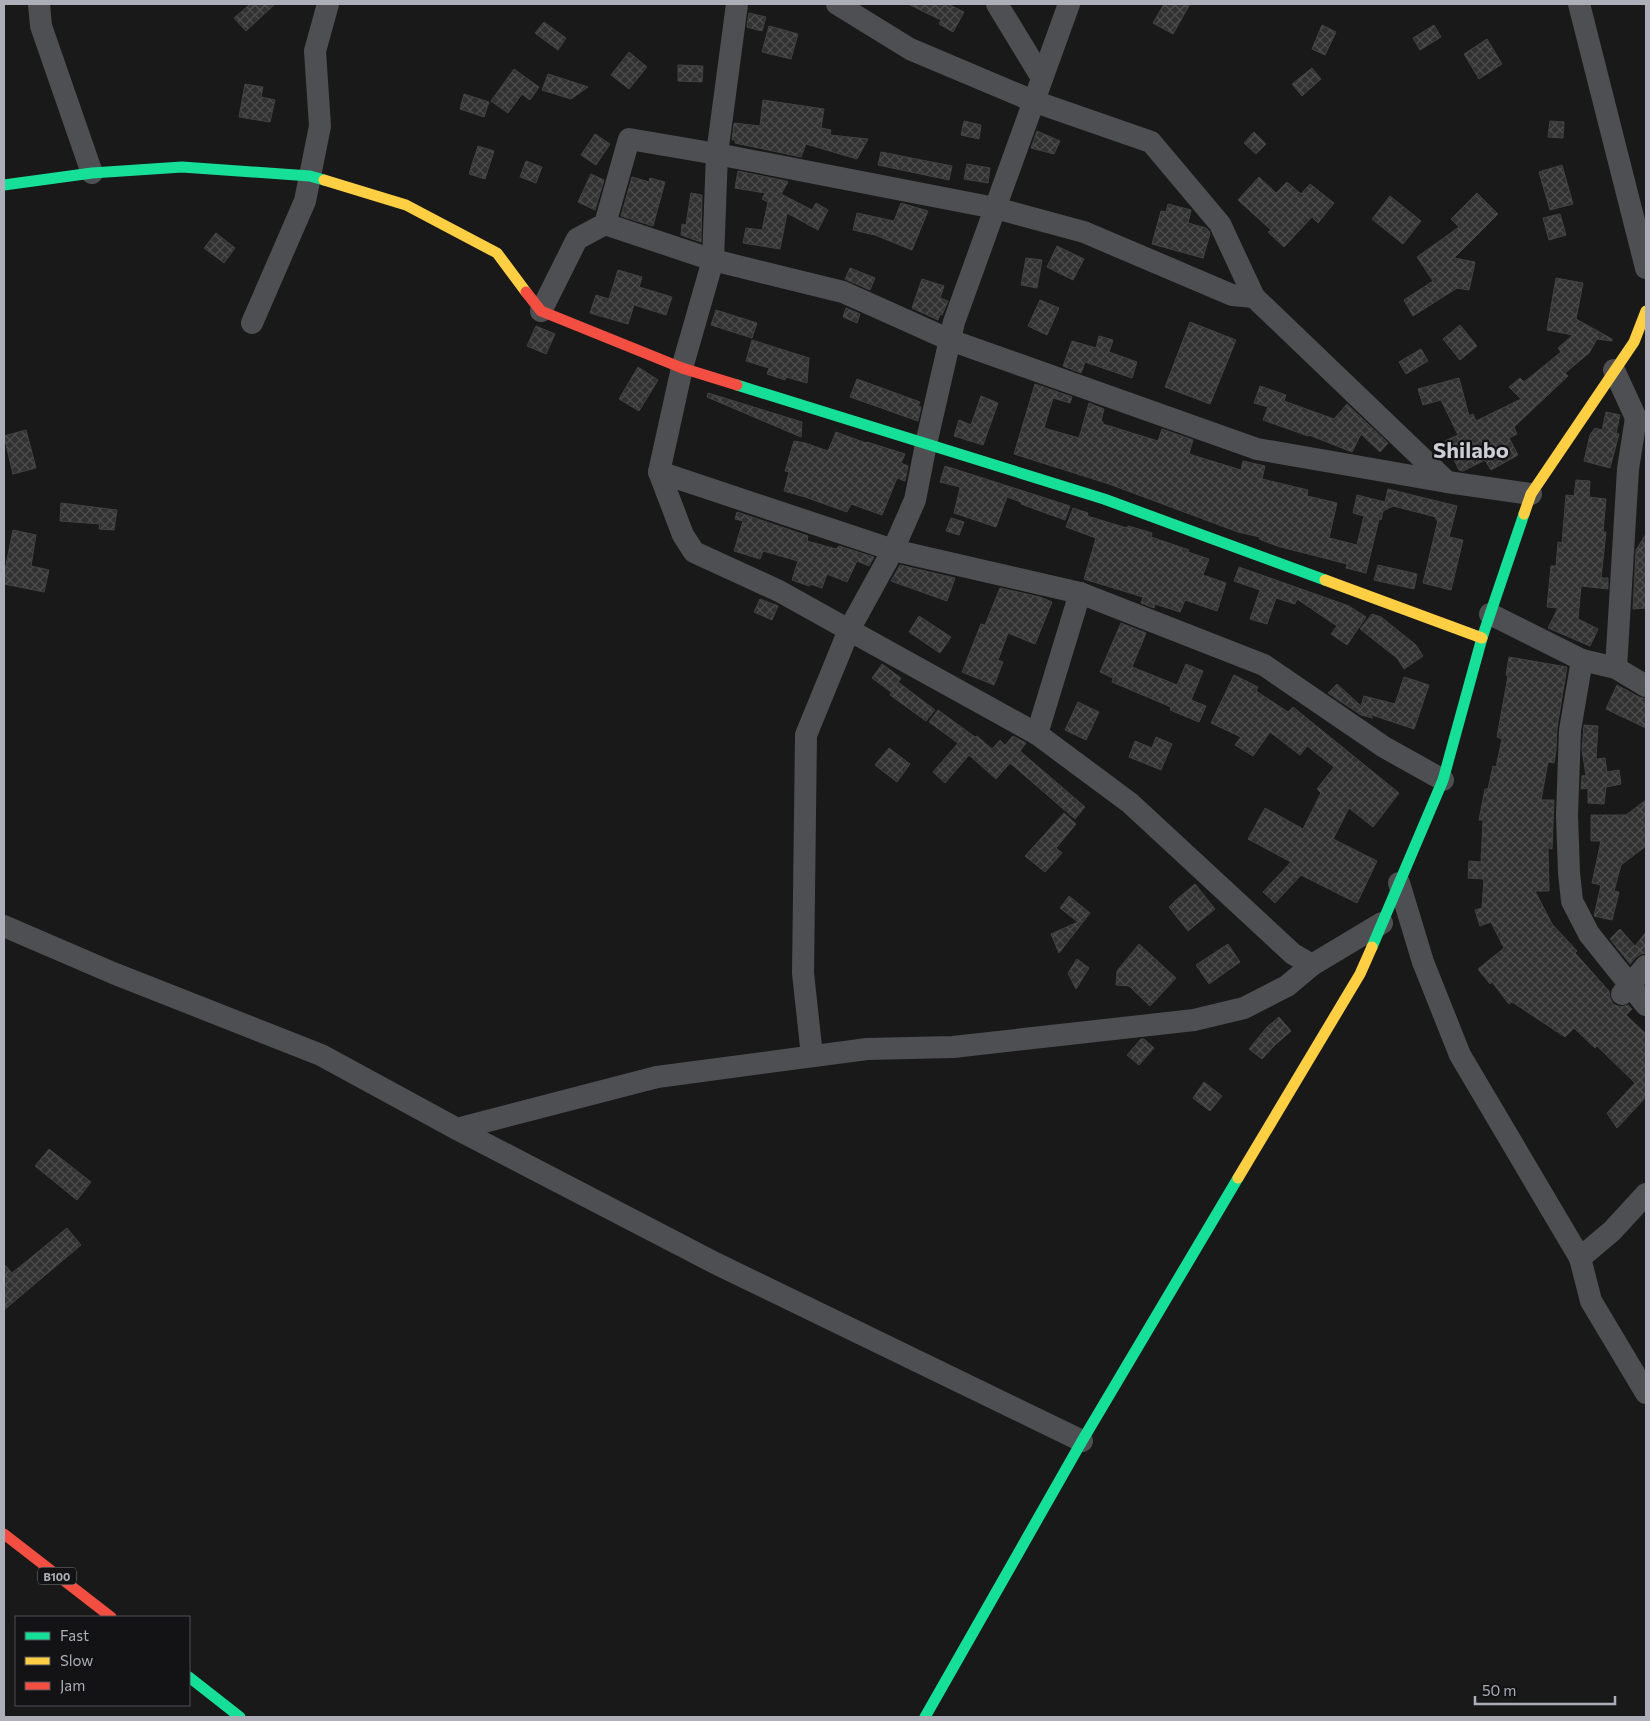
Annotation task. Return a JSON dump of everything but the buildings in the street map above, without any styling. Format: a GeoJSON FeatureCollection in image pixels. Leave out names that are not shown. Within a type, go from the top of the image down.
{"type":"FeatureCollection","features":[{"type":"Feature","properties":{"kind":"main road"},"geometry":{"type":"LineString","coordinates":[[4,185],[92,173],[182,168],[310,176],[406,205],[497,253],[541,311],[682,368],[1104,499],[1482,638]]}},
{"type":"Feature","properties":{"kind":"main road"},"geometry":{"type":"LineString","coordinates":[[925,1717],[1082,1441],[1360,974],[1443,780],[1482,638],[1531,494],[1634,342],[1646,310]]}},
{"type":"Feature","properties":{"kind":"main road","name":"B100"},"geometry":{"type":"LineString","coordinates":[[4,1534],[110,1616]]}},
{"type":"Feature","properties":{"kind":"main road"},"geometry":{"type":"LineString","coordinates":[[190,1678],[240,1717]]}},
{"type":"Feature","properties":{"kind":"street"},"geometry":{"type":"LineString","coordinates":[[39,4],[41,26],[92,173]]}},
{"type":"Feature","properties":{"kind":"street"},"geometry":{"type":"LineString","coordinates":[[252,323],[305,201],[320,126],[315,51],[328,4]]}},
{"type":"Feature","properties":{"kind":"street"},"geometry":{"type":"LineString","coordinates":[[737,4],[718,154],[713,260],[682,368],[659,472],[683,536],[694,552],[779,591],[1037,734],[1130,803],[1293,954],[1312,965]]}},
{"type":"Feature","properties":{"kind":"street"},"geometry":{"type":"LineString","coordinates":[[837,4],[910,49],[1033,101],[1151,142],[1220,224],[1254,297],[1448,482]]}},
{"type":"Feature","properties":{"kind":"street"},"geometry":{"type":"LineString","coordinates":[[997,4],[1042,78]]}},
{"type":"Feature","properties":{"kind":"street"},"geometry":{"type":"LineString","coordinates":[[812,1056],[803,974],[806,735],[849,630],[893,550],[915,500],[954,322],[1068,4]]}},
{"type":"Feature","properties":{"kind":"street"},"geometry":{"type":"LineString","coordinates":[[1579,4],[1646,268]]}},
{"type":"Feature","properties":{"kind":"street"},"geometry":{"type":"LineString","coordinates":[[541,311],[577,240],[605,224],[629,139],[718,154],[995,208],[1084,232],[1232,295],[1254,297]]}},
{"type":"Feature","properties":{"kind":"street"},"geometry":{"type":"LineString","coordinates":[[605,224],[713,260],[843,292],[950,340],[1257,449],[1448,482],[1531,494]]}},
{"type":"Feature","properties":{"kind":"street"},"geometry":{"type":"LineString","coordinates":[[1614,370],[1636,418],[1628,468],[1616,668]]}},
{"type":"Feature","properties":{"kind":"street"},"geometry":{"type":"LineString","coordinates":[[659,472],[893,550],[1080,593],[1264,665],[1384,747],[1443,780]]}},
{"type":"Feature","properties":{"kind":"street"},"geometry":{"type":"LineString","coordinates":[[1037,734],[1080,593]]}},
{"type":"Feature","properties":{"kind":"street"},"geometry":{"type":"LineString","coordinates":[[1490,614],[1582,660],[1616,668],[1646,686]]}},
{"type":"Feature","properties":{"kind":"street"},"geometry":{"type":"LineString","coordinates":[[1582,660],[1570,730],[1567,814],[1572,901],[1590,934],[1626,989],[1646,1005]]}},
{"type":"Feature","properties":{"kind":"street"},"geometry":{"type":"LineString","coordinates":[[1399,883],[1424,962],[1460,1055],[1580,1258],[1591,1301],[1646,1393]]}},
{"type":"Feature","properties":{"kind":"street"},"geometry":{"type":"LineString","coordinates":[[457,1129],[657,1077],[867,1048],[953,1047],[1194,1020],[1244,1008],[1286,986],[1312,965],[1382,923]]}},
{"type":"Feature","properties":{"kind":"street"},"geometry":{"type":"LineString","coordinates":[[4,926],[114,973],[321,1055],[457,1129],[715,1263],[1082,1441]]}},
{"type":"Feature","properties":{"kind":"street"},"geometry":{"type":"LineString","coordinates":[[1626,989],[1646,966]]}},
{"type":"Feature","properties":{"kind":"street"},"geometry":{"type":"LineString","coordinates":[[1580,1258],[1612,1231],[1646,1194]]}},
{"type":"Feature","properties":{"kind":"traffic: fast"},"geometry":{"type":"LineString","coordinates":[[4,185],[92,173],[182,167],[310,176],[324,180]]}},
{"type":"Feature","properties":{"kind":"traffic: fast"},"geometry":{"type":"LineString","coordinates":[[737,385],[1104,499],[1325,580]]}},
{"type":"Feature","properties":{"kind":"traffic: fast"},"geometry":{"type":"LineString","coordinates":[[1372,947],[1443,780],[1482,638],[1524,514]]}},
{"type":"Feature","properties":{"kind":"traffic: fast"},"geometry":{"type":"LineString","coordinates":[[925,1717],[1082,1441],[1238,1178]]}},
{"type":"Feature","properties":{"kind":"traffic: fast"},"geometry":{"type":"LineString","coordinates":[[190,1678],[240,1717]]}},
{"type":"Feature","properties":{"kind":"traffic: slow"},"geometry":{"type":"LineString","coordinates":[[324,180],[406,205],[497,253],[526,292]]}},
{"type":"Feature","properties":{"kind":"traffic: slow"},"geometry":{"type":"LineString","coordinates":[[1524,514],[1531,494],[1634,342],[1646,311]]}},
{"type":"Feature","properties":{"kind":"traffic: slow"},"geometry":{"type":"LineString","coordinates":[[1325,580],[1482,638]]}},
{"type":"Feature","properties":{"kind":"traffic: slow"},"geometry":{"type":"LineString","coordinates":[[1238,1178],[1360,974],[1372,947]]}},
{"type":"Feature","properties":{"kind":"traffic: jam"},"geometry":{"type":"LineString","coordinates":[[526,292],[541,311],[682,368],[737,385]]}},
{"type":"Feature","properties":{"kind":"traffic: jam"},"geometry":{"type":"LineString","coordinates":[[4,1534],[110,1616]]}},
{"type":"Feature","properties":{"kind":"district","name":"Shilabo"},"geometry":{"type":"Point","coordinates":[1471,449]}}]}
